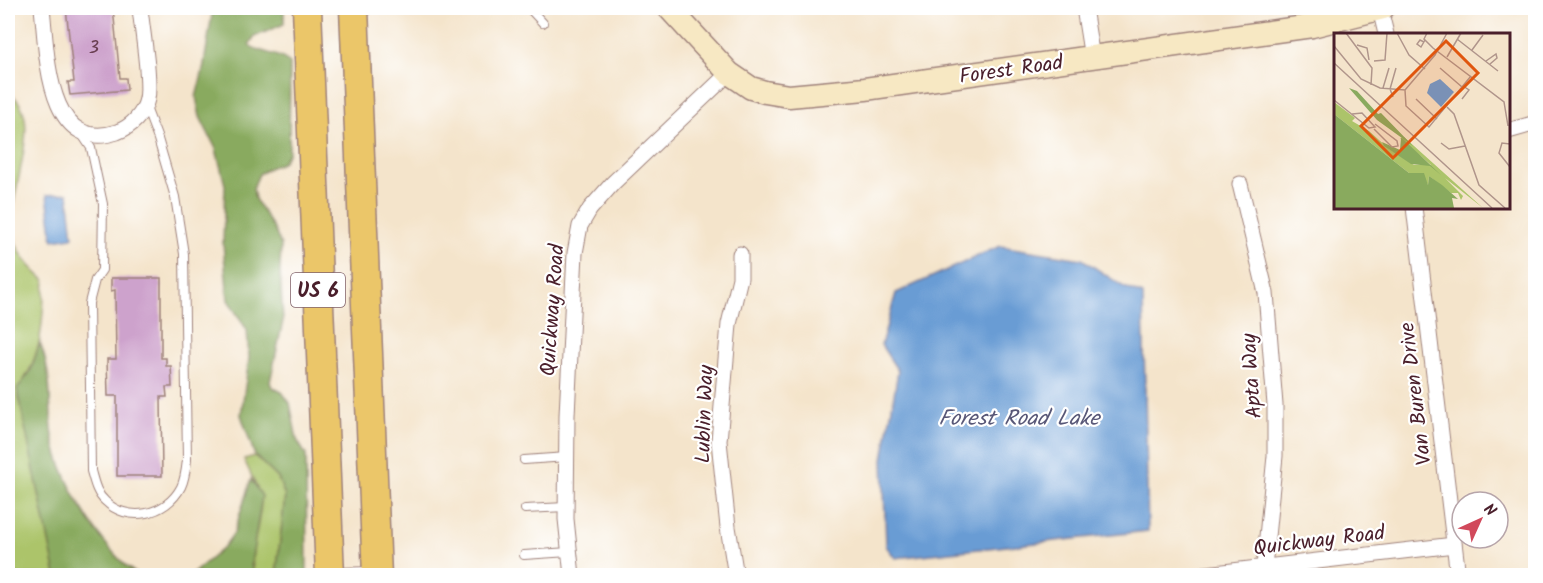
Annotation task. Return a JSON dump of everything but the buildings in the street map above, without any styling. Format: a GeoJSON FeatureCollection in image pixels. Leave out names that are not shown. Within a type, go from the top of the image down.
{"type":"FeatureCollection","features":[{"type":"Feature","properties":{"kind":"highway","name":"US 6"},"geometry":{"type":"LineString","coordinates":[[307,8],[329,574]]}},
{"type":"Feature","properties":{"kind":"highway","name":"US 6"},"geometry":{"type":"LineString","coordinates":[[354,8],[377,573]]}},
{"type":"Feature","properties":{"kind":"street"},"geometry":{"type":"LineString","coordinates":[[42,8],[51,84],[55,99],[67,120],[79,129],[95,135],[115,133],[132,124],[146,105],[148,89],[140,8]]}},
{"type":"Feature","properties":{"kind":"street"},"geometry":{"type":"LineString","coordinates":[[1084,8],[1092,58]]}},
{"type":"Feature","properties":{"kind":"street"},"geometry":{"type":"LineString","coordinates":[[1381,8],[1386,33]]}},
{"type":"Feature","properties":{"kind":"street","name":"Forest Road"},"geometry":{"type":"LineString","coordinates":[[675,9],[729,73],[751,88],[789,96],[814,95],[1092,58],[1312,26],[1381,8]]}},
{"type":"Feature","properties":{"kind":"street","name":"Quickway Road"},"geometry":{"type":"LineString","coordinates":[[572,576],[566,507],[567,457],[575,253],[580,226],[590,209],[613,183],[729,73]]}},
{"type":"Feature","properties":{"kind":"street"},"geometry":{"type":"LineString","coordinates":[[1510,131],[1536,123]]}},
{"type":"Feature","properties":{"kind":"street","name":"Apta Way"},"geometry":{"type":"LineString","coordinates":[[1240,184],[1266,293],[1275,405],[1275,456],[1264,567]]}},
{"type":"Feature","properties":{"kind":"street","name":"Van Buren Drive"},"geometry":{"type":"LineString","coordinates":[[1414,208],[1450,511]]}},
{"type":"Feature","properties":{"kind":"street","name":"Lublin Way"},"geometry":{"type":"LineString","coordinates":[[736,576],[728,527],[719,441],[729,324],[740,278],[741,254]]}},
{"type":"Feature","properties":{"kind":"street","name":"Quickway Road"},"geometry":{"type":"LineString","coordinates":[[1189,576],[1264,567],[1295,569],[1450,546]]}},
{"type":"Feature","properties":{"kind":"street","name":"Van Buren Drive"},"geometry":{"type":"LineString","coordinates":[[1455,550],[1458,576]]}},
{"type":"Feature","properties":{"kind":"lane"},"geometry":{"type":"LineString","coordinates":[[529,8],[543,23]]}},
{"type":"Feature","properties":{"kind":"lane"},"geometry":{"type":"LineString","coordinates":[[79,129],[92,148],[103,204],[102,270],[95,280],[90,303],[91,471],[95,486],[103,500],[115,509],[131,514],[146,513],[161,508],[173,498],[183,481],[187,460],[184,254],[175,197],[146,105]]}},
{"type":"Feature","properties":{"kind":"lane"},"geometry":{"type":"LineString","coordinates":[[524,460],[567,457]]}},
{"type":"Feature","properties":{"kind":"lane"},"geometry":{"type":"LineString","coordinates":[[525,509],[566,507]]}},
{"type":"Feature","properties":{"kind":"lane"},"geometry":{"type":"LineString","coordinates":[[524,555],[569,552]]}},
{"type":"Feature","properties":{"kind":"lane"},"geometry":{"type":"LineString","coordinates":[[329,574],[377,573]]}},
{"type":"Feature","properties":{"kind":"green space"},"geometry":{"type":"Polygon","coordinates":[[[213,8],[284,8],[284,24],[254,37],[249,45],[279,56],[290,63],[289,152],[282,163],[259,174],[253,188],[255,199],[273,227],[281,245],[283,321],[270,382],[272,387],[282,392],[290,403],[297,440],[306,455],[307,575],[278,575],[285,496],[278,478],[255,456],[241,415],[249,358],[247,330],[228,300],[223,243],[225,185],[216,149],[200,117],[196,97],[203,70],[213,8]]]}},
{"type":"Feature","properties":{"kind":"green space"},"geometry":{"type":"Polygon","coordinates":[[[8,93],[20,104],[25,119],[25,138],[12,221],[13,236],[26,261],[45,280],[42,324],[37,350],[27,376],[18,389],[56,575],[8,575],[8,93]]]}},
{"type":"Feature","properties":{"kind":"green space"},"geometry":{"type":"Polygon","coordinates":[[[40,343],[48,376],[55,447],[62,467],[71,488],[96,530],[124,564],[138,575],[56,575],[17,389],[30,372],[40,343]]]}},
{"type":"Feature","properties":{"kind":"green space"},"geometry":{"type":"Polygon","coordinates":[[[255,456],[278,478],[285,496],[278,575],[254,575],[253,556],[261,499],[244,459],[255,456]]]}},
{"type":"Feature","properties":{"kind":"green space"},"geometry":{"type":"Polygon","coordinates":[[[251,479],[262,496],[251,564],[254,575],[191,575],[223,548],[234,533],[251,479]]]}},
{"type":"Feature","properties":{"kind":"water"},"geometry":{"type":"Polygon","coordinates":[[[68,193],[73,237],[53,240],[47,195],[68,193]]]}},
{"type":"Feature","properties":{"kind":"water","name":"Forest Road Lake"},"geometry":{"type":"Polygon","coordinates":[[[1000,246],[1082,259],[1124,287],[1143,295],[1148,531],[895,558],[886,546],[883,460],[898,371],[881,345],[896,293],[1000,246]]]}}]}
